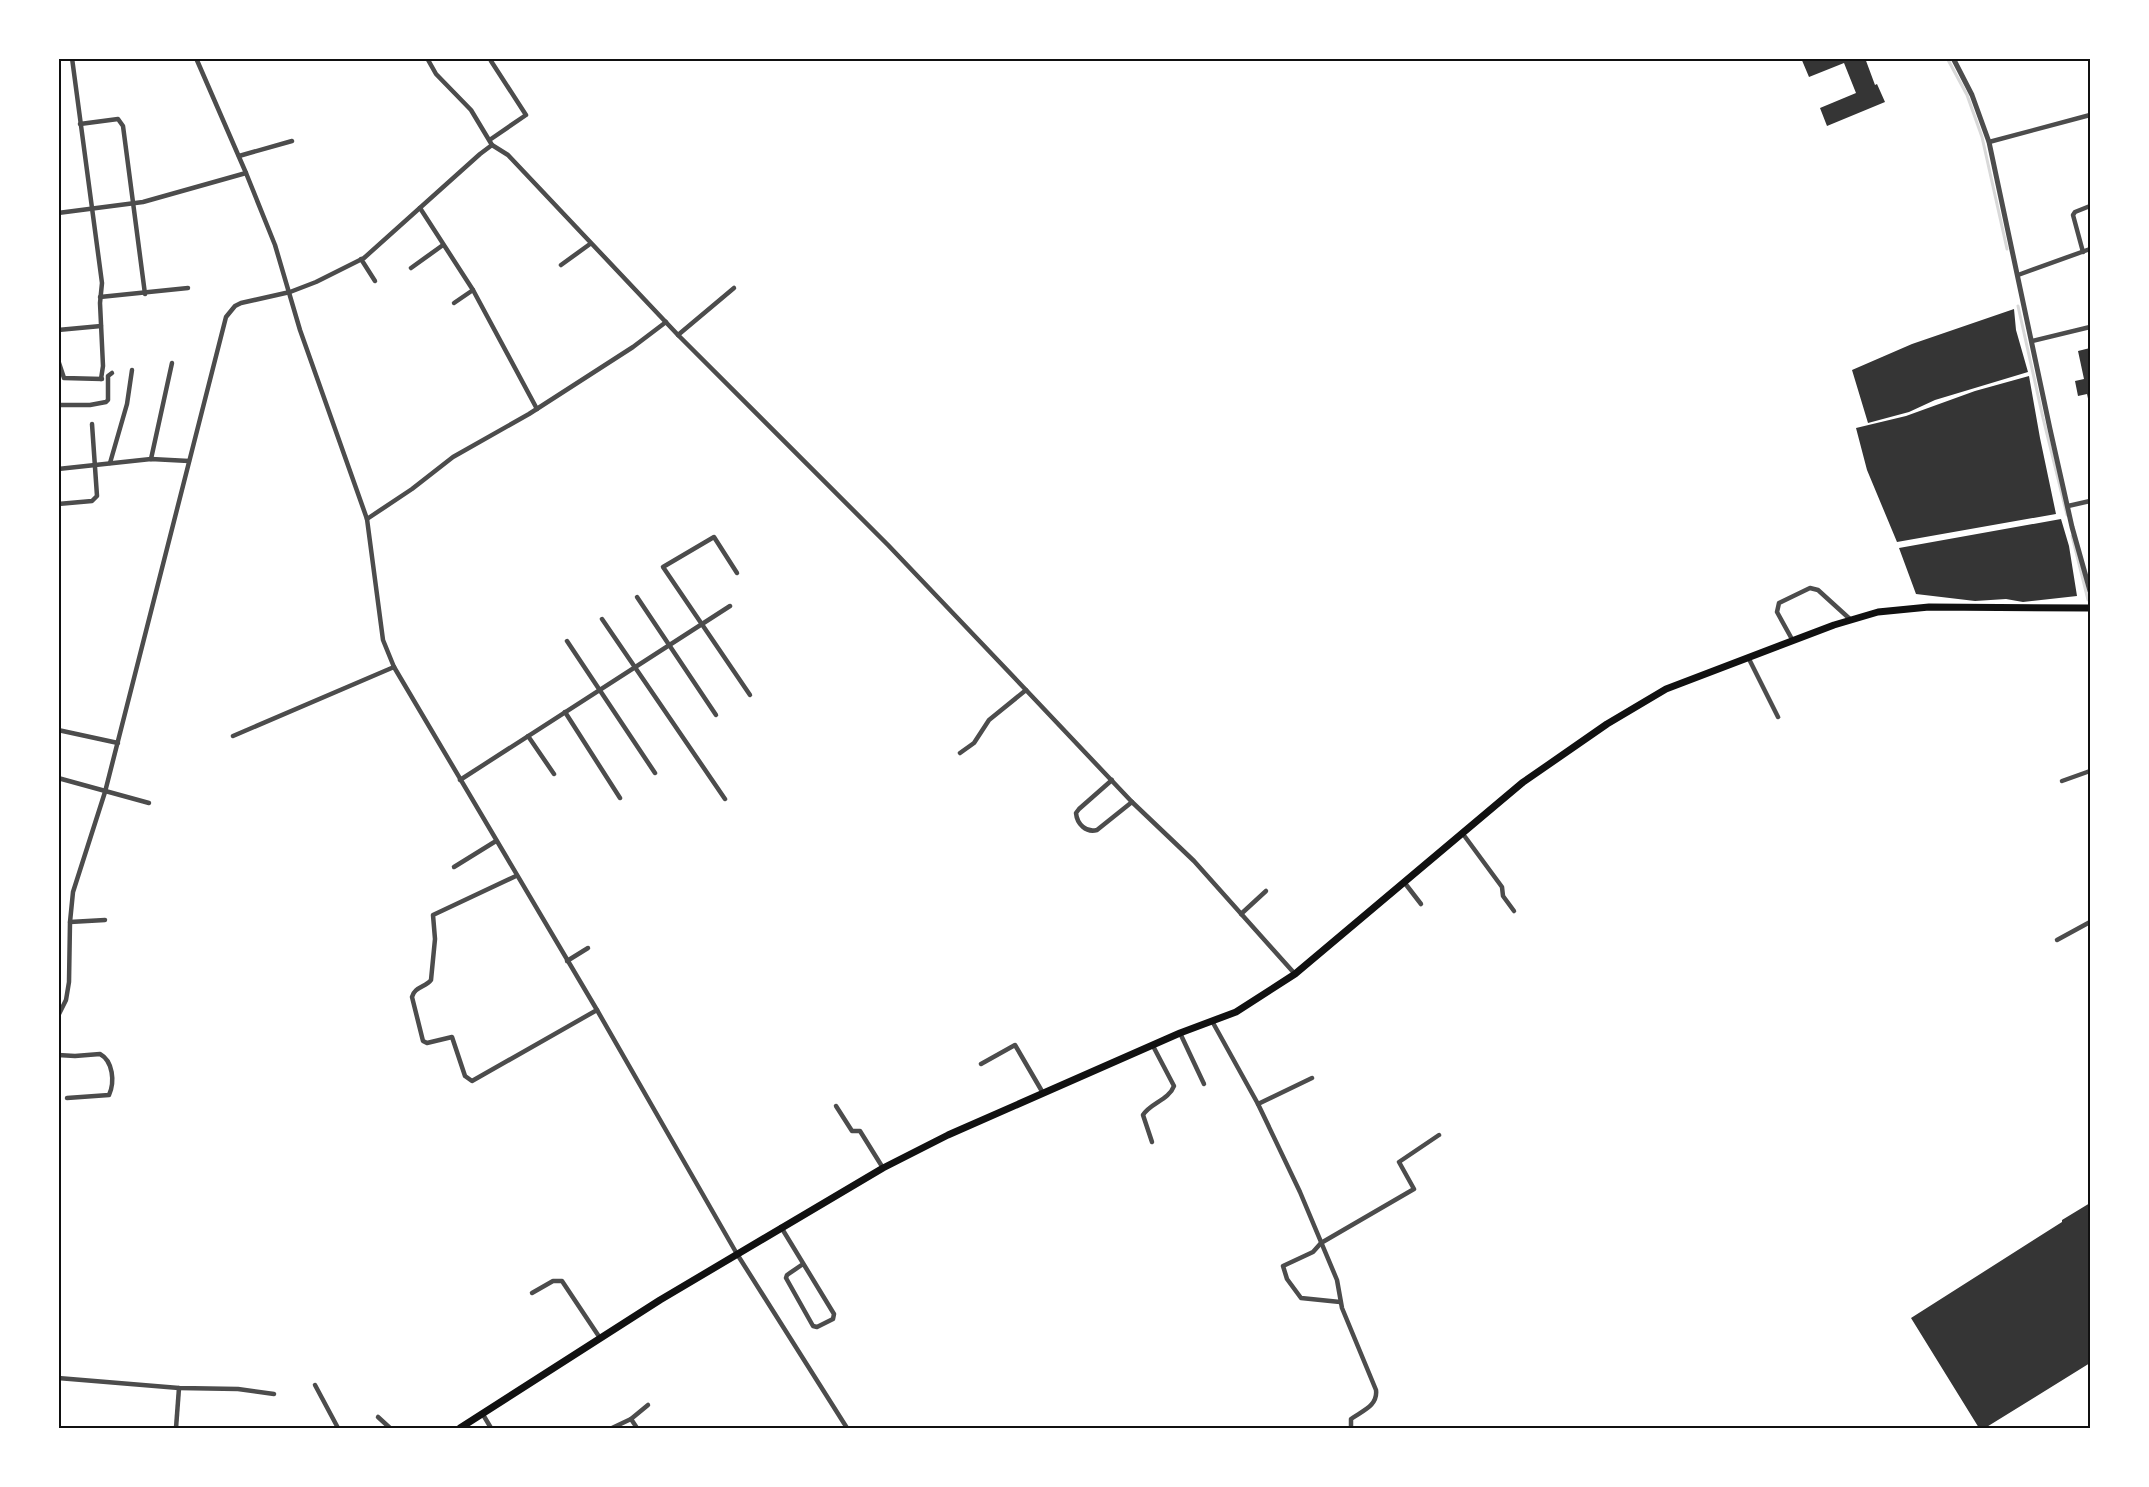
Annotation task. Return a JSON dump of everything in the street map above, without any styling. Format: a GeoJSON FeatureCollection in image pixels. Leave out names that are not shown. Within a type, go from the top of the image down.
{"type":"FeatureCollection","features":[{"type":"Feature","properties":{"kind":"main road"},"geometry":{"type":"LineString","coordinates":[[460,1428],[600,1338],[781,1227],[883,1168],[948,1135],[1242,1008],[1295,974],[1522,783],[1607,724],[1666,689],[1793,640],[1878,612],[1929,607],[2091,608]]}},
{"type":"Feature","properties":{"kind":"street"},"geometry":{"type":"LineString","coordinates":[[72,58],[102,282],[100,297],[103,366],[101,379]]}},
{"type":"Feature","properties":{"kind":"street"},"geometry":{"type":"LineString","coordinates":[[196,58],[275,245],[313,368],[367,519],[383,640],[394,667],[597,1010],[737,1254],[847,1428]]}},
{"type":"Feature","properties":{"kind":"street"},"geometry":{"type":"LineString","coordinates":[[427,58],[436,74],[471,110],[492,142],[508,155],[678,335],[880,537],[1132,802],[1194,861],[1295,974]]}},
{"type":"Feature","properties":{"kind":"street"},"geometry":{"type":"LineString","coordinates":[[1953,58],[1972,94],[1989,142],[2068,506],[2091,591]]}},
{"type":"Feature","properties":{"kind":"street"},"geometry":{"type":"LineString","coordinates":[[58,1017],[66,1000],[69,982],[69,922],[73,892],[105,792],[186,461],[226,317],[235,306],[241,303],[290,292],[316,282],[361,259],[492,142],[526,115],[491,61]]}},
{"type":"Feature","properties":{"kind":"street"},"geometry":{"type":"LineString","coordinates":[[1989,142],[2091,115]]}},
{"type":"Feature","properties":{"kind":"street"},"geometry":{"type":"LineString","coordinates":[[80,124],[118,119],[122,122],[145,294]]}},
{"type":"Feature","properties":{"kind":"street"},"geometry":{"type":"LineString","coordinates":[[239,156],[292,141]]}},
{"type":"Feature","properties":{"kind":"street"},"geometry":{"type":"LineString","coordinates":[[58,213],[134,203],[176,194],[246,173]]}},
{"type":"Feature","properties":{"kind":"street"},"geometry":{"type":"LineString","coordinates":[[2083,252],[2073,215],[2091,206]]}},
{"type":"Feature","properties":{"kind":"street"},"geometry":{"type":"LineString","coordinates":[[420,208],[473,290],[537,408]]}},
{"type":"Feature","properties":{"kind":"street"},"geometry":{"type":"LineString","coordinates":[[561,265],[590,244]]}},
{"type":"Feature","properties":{"kind":"street"},"geometry":{"type":"LineString","coordinates":[[411,268],[443,245]]}},
{"type":"Feature","properties":{"kind":"street"},"geometry":{"type":"LineString","coordinates":[[2018,275],[2091,249]]}},
{"type":"Feature","properties":{"kind":"street"},"geometry":{"type":"LineString","coordinates":[[361,259],[375,281]]}},
{"type":"Feature","properties":{"kind":"street"},"geometry":{"type":"LineString","coordinates":[[100,297],[188,288]]}},
{"type":"Feature","properties":{"kind":"street"},"geometry":{"type":"LineString","coordinates":[[678,335],[734,288]]}},
{"type":"Feature","properties":{"kind":"street"},"geometry":{"type":"LineString","coordinates":[[454,303],[473,290]]}},
{"type":"Feature","properties":{"kind":"street"},"geometry":{"type":"LineString","coordinates":[[367,519],[412,489],[453,457],[537,408],[633,347],[666,322]]}},
{"type":"Feature","properties":{"kind":"street"},"geometry":{"type":"LineString","coordinates":[[58,330],[101,326]]}},
{"type":"Feature","properties":{"kind":"street"},"geometry":{"type":"LineString","coordinates":[[2032,342],[2091,327]]}},
{"type":"Feature","properties":{"kind":"street"},"geometry":{"type":"LineString","coordinates":[[58,360],[64,378],[108,379]]}},
{"type":"Feature","properties":{"kind":"street"},"geometry":{"type":"LineString","coordinates":[[151,459],[172,363]]}},
{"type":"Feature","properties":{"kind":"street"},"geometry":{"type":"LineString","coordinates":[[110,463],[127,404],[132,369]]}},
{"type":"Feature","properties":{"kind":"street"},"geometry":{"type":"LineString","coordinates":[[58,405],[74,406],[106,402],[109,374],[112,373]]}},
{"type":"Feature","properties":{"kind":"street"},"geometry":{"type":"LineString","coordinates":[[58,504],[95,499],[97,496],[92,424]]}},
{"type":"Feature","properties":{"kind":"street"},"geometry":{"type":"LineString","coordinates":[[58,469],[151,459],[186,461]]}},
{"type":"Feature","properties":{"kind":"street"},"geometry":{"type":"LineString","coordinates":[[2068,506],[2091,501]]}},
{"type":"Feature","properties":{"kind":"street"},"geometry":{"type":"LineString","coordinates":[[737,573],[714,537],[663,567],[750,695]]}},
{"type":"Feature","properties":{"kind":"street"},"geometry":{"type":"LineString","coordinates":[[1793,640],[1777,612],[1777,607],[1779,603],[1810,588],[1818,590],[1851,620]]}},
{"type":"Feature","properties":{"kind":"street"},"geometry":{"type":"LineString","coordinates":[[637,597],[716,715]]}},
{"type":"Feature","properties":{"kind":"street"},"geometry":{"type":"LineString","coordinates":[[460,780],[730,606]]}},
{"type":"Feature","properties":{"kind":"street"},"geometry":{"type":"LineString","coordinates":[[602,619],[725,799]]}},
{"type":"Feature","properties":{"kind":"street"},"geometry":{"type":"LineString","coordinates":[[567,641],[656,773]]}},
{"type":"Feature","properties":{"kind":"street"},"geometry":{"type":"LineString","coordinates":[[1748,657],[1778,717]]}},
{"type":"Feature","properties":{"kind":"street"},"geometry":{"type":"LineString","coordinates":[[233,736],[394,667]]}},
{"type":"Feature","properties":{"kind":"street"},"geometry":{"type":"LineString","coordinates":[[960,753],[974,743],[994,716],[1026,690]]}},
{"type":"Feature","properties":{"kind":"street"},"geometry":{"type":"LineString","coordinates":[[565,712],[620,798]]}},
{"type":"Feature","properties":{"kind":"street"},"geometry":{"type":"LineString","coordinates":[[58,730],[116,742]]}},
{"type":"Feature","properties":{"kind":"street"},"geometry":{"type":"LineString","coordinates":[[528,736],[554,774]]}},
{"type":"Feature","properties":{"kind":"street"},"geometry":{"type":"LineString","coordinates":[[2062,781],[2091,771]]}},
{"type":"Feature","properties":{"kind":"street"},"geometry":{"type":"LineString","coordinates":[[58,778],[98,791],[149,803]]}},
{"type":"Feature","properties":{"kind":"street"},"geometry":{"type":"LineString","coordinates":[[1112,780],[1079,809],[1076,813],[1078,822],[1087,829],[1097,830],[1132,802]]}},
{"type":"Feature","properties":{"kind":"street"},"geometry":{"type":"LineString","coordinates":[[1462,834],[1502,887],[1503,896],[1514,911]]}},
{"type":"Feature","properties":{"kind":"street"},"geometry":{"type":"LineString","coordinates":[[454,867],[496,841]]}},
{"type":"Feature","properties":{"kind":"street"},"geometry":{"type":"LineString","coordinates":[[516,876],[433,915],[435,939],[431,980],[417,989],[412,997],[423,1041],[427,1043],[452,1037],[465,1076],[472,1081],[597,1010]]}},
{"type":"Feature","properties":{"kind":"street"},"geometry":{"type":"LineString","coordinates":[[1404,882],[1421,904]]}},
{"type":"Feature","properties":{"kind":"street"},"geometry":{"type":"LineString","coordinates":[[1241,914],[1266,891]]}},
{"type":"Feature","properties":{"kind":"street"},"geometry":{"type":"LineString","coordinates":[[69,922],[105,920]]}},
{"type":"Feature","properties":{"kind":"street"},"geometry":{"type":"LineString","coordinates":[[2057,940],[2091,922]]}},
{"type":"Feature","properties":{"kind":"street"},"geometry":{"type":"LineString","coordinates":[[567,961],[588,948]]}},
{"type":"Feature","properties":{"kind":"street"},"geometry":{"type":"LineString","coordinates":[[1212,1021],[1258,1104],[1300,1192],[1337,1280],[1340,1302],[1377,1395],[1366,1409],[1351,1419],[1351,1428]]}},
{"type":"Feature","properties":{"kind":"street"},"geometry":{"type":"LineString","coordinates":[[1180,1033],[1204,1084]]}},
{"type":"Feature","properties":{"kind":"street"},"geometry":{"type":"LineString","coordinates":[[981,1064],[1015,1045],[1043,1093]]}},
{"type":"Feature","properties":{"kind":"street"},"geometry":{"type":"LineString","coordinates":[[1152,1142],[1143,1119],[1144,1112],[1169,1094],[1174,1086],[1153,1046]]}},
{"type":"Feature","properties":{"kind":"street"},"geometry":{"type":"LineString","coordinates":[[58,1055],[100,1053],[107,1058],[111,1070],[110,1095],[66,1098]]}},
{"type":"Feature","properties":{"kind":"street"},"geometry":{"type":"LineString","coordinates":[[1258,1104],[1312,1078]]}},
{"type":"Feature","properties":{"kind":"street"},"geometry":{"type":"LineString","coordinates":[[836,1106],[852,1131],[860,1131],[883,1168]]}},
{"type":"Feature","properties":{"kind":"street"},"geometry":{"type":"LineString","coordinates":[[1340,1302],[1301,1298],[1282,1268],[1284,1264],[1313,1252],[1321,1244],[1414,1189],[1399,1162],[1439,1135]]}},
{"type":"Feature","properties":{"kind":"street"},"geometry":{"type":"LineString","coordinates":[[781,1227],[803,1264],[834,1317],[817,1328],[813,1326],[786,1278],[803,1264]]}},
{"type":"Feature","properties":{"kind":"street"},"geometry":{"type":"LineString","coordinates":[[532,1293],[553,1281],[562,1281],[600,1338]]}},
{"type":"Feature","properties":{"kind":"street"},"geometry":{"type":"LineString","coordinates":[[58,1378],[179,1388],[238,1389],[274,1394]]}},
{"type":"Feature","properties":{"kind":"street"},"geometry":{"type":"LineString","coordinates":[[315,1385],[338,1428]]}},
{"type":"Feature","properties":{"kind":"street"},"geometry":{"type":"LineString","coordinates":[[176,1428],[179,1388]]}},
{"type":"Feature","properties":{"kind":"street"},"geometry":{"type":"LineString","coordinates":[[612,1428],[631,1419],[648,1406]]}},
{"type":"Feature","properties":{"kind":"street"},"geometry":{"type":"LineString","coordinates":[[482,1413],[491,1428]]}},
{"type":"Feature","properties":{"kind":"street"},"geometry":{"type":"LineString","coordinates":[[378,1417],[390,1428]]}},
{"type":"Feature","properties":{"kind":"street"},"geometry":{"type":"LineString","coordinates":[[631,1419],[637,1428]]}},
{"type":"Feature","properties":{"kind":"building"},"geometry":{"type":"Polygon","coordinates":[[[1801,58],[1865,58],[1875,85],[1877,84],[1885,102],[1827,126],[1820,108],[1856,93],[1844,63],[1809,77],[1801,58]]]}},
{"type":"Feature","properties":{"kind":"building"},"geometry":{"type":"Polygon","coordinates":[[[2014,309],[2016,330],[2028,372],[1935,400],[1909,412],[1868,423],[1852,370],[1912,344],[2014,309]]]}},
{"type":"Feature","properties":{"kind":"building"},"geometry":{"type":"Polygon","coordinates":[[[2090,348],[2089,403],[2087,394],[2078,396],[2075,381],[2084,379],[2078,351],[2090,348]]]}},
{"type":"Feature","properties":{"kind":"building"},"geometry":{"type":"Polygon","coordinates":[[[2029,376],[2056,514],[1897,542],[1867,470],[1856,428],[1906,416],[1975,391],[2029,376]]]}},
{"type":"Feature","properties":{"kind":"building"},"geometry":{"type":"Polygon","coordinates":[[[2061,519],[2069,546],[2077,596],[2023,602],[2006,599],[1975,601],[1916,594],[1899,548],[2061,519]]]}},
{"type":"Feature","properties":{"kind":"building"},"geometry":{"type":"Polygon","coordinates":[[[2090,1203],[2090,1363],[1985,1428],[1979,1428],[1911,1318],[2090,1203]]]}},
{"type":"Feature","properties":{"kind":"waterway"},"geometry":{"type":"LineString","coordinates":[[1947,58],[1967,95],[1982,137],[2007,249]]}},
{"type":"Feature","properties":{"kind":"waterway"},"geometry":{"type":"LineString","coordinates":[[2018,306],[2067,515]]}},
{"type":"Feature","properties":{"kind":"waterway"},"geometry":{"type":"LineString","coordinates":[[2072,536],[2088,600]]}}]}
